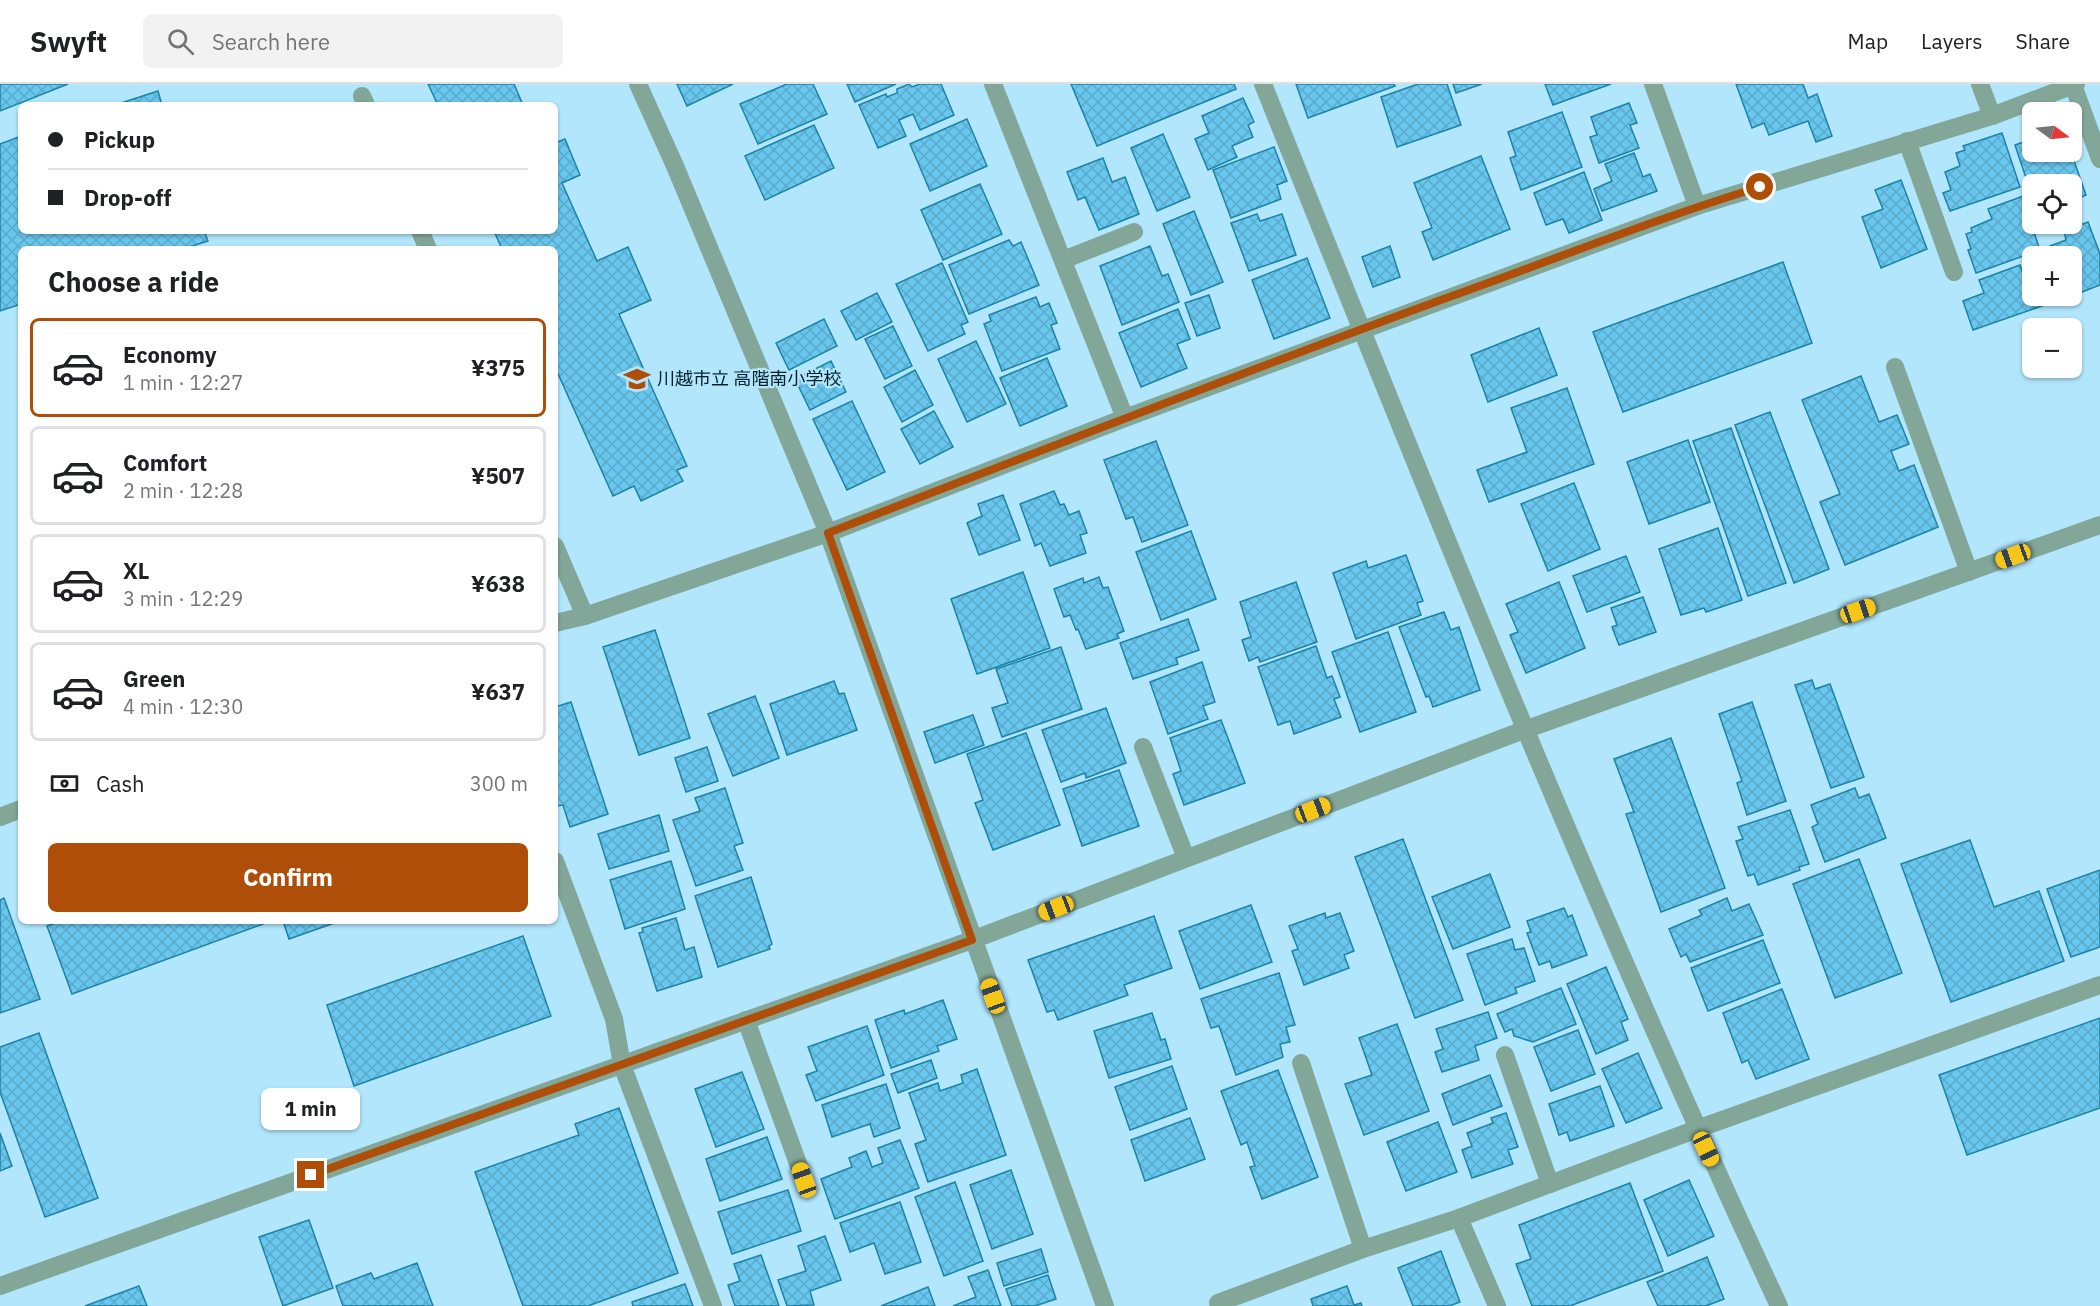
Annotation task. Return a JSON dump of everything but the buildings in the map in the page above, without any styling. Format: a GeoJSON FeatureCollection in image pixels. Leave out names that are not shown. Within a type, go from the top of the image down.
{"type":"FeatureCollection","features":[{"type":"Feature","properties":{"kind":"street"},"geometry":{"type":"LineString","coordinates":[[638,84],[675,166],[828,533],[1105,1306]]}},
{"type":"Feature","properties":{"kind":"street"},"geometry":{"type":"LineString","coordinates":[[993,84],[1125,418]]}},
{"type":"Feature","properties":{"kind":"street"},"geometry":{"type":"LineString","coordinates":[[1263,84],[1524,730],[1696,1129],[1779,1306]]}},
{"type":"Feature","properties":{"kind":"street"},"geometry":{"type":"LineString","coordinates":[[1653,84],[1697,206]]}},
{"type":"Feature","properties":{"kind":"street"},"geometry":{"type":"LineString","coordinates":[[1980,84],[1992,116]]}},
{"type":"Feature","properties":{"kind":"street"},"geometry":{"type":"LineString","coordinates":[[558,622],[585,616],[828,533],[1361,329],[1697,206],[1992,116],[2075,85],[2100,159]]}},
{"type":"Feature","properties":{"kind":"street"},"geometry":{"type":"LineString","coordinates":[[1907,141],[1954,272]]}},
{"type":"Feature","properties":{"kind":"street"},"geometry":{"type":"LineString","coordinates":[[1063,260],[1134,232]]}},
{"type":"Feature","properties":{"kind":"street"},"geometry":{"type":"LineString","coordinates":[[1895,367],[1969,572]]}},
{"type":"Feature","properties":{"kind":"street"},"geometry":{"type":"LineString","coordinates":[[0,1286],[972,940],[1524,730],[2100,525]]}},
{"type":"Feature","properties":{"kind":"street"},"geometry":{"type":"LineString","coordinates":[[558,553],[585,616]]}},
{"type":"Feature","properties":{"kind":"street"},"geometry":{"type":"LineString","coordinates":[[1143,747],[1186,858]]}},
{"type":"Feature","properties":{"kind":"street"},"geometry":{"type":"LineString","coordinates":[[0,817],[18,810]]}},
{"type":"Feature","properties":{"kind":"street"},"geometry":{"type":"LineString","coordinates":[[558,869],[614,1019],[622,1065],[713,1306]]}},
{"type":"Feature","properties":{"kind":"street"},"geometry":{"type":"LineString","coordinates":[[1218,1303],[2100,985]]}},
{"type":"Feature","properties":{"kind":"street"},"geometry":{"type":"LineString","coordinates":[[746,1020],[804,1180]]}},
{"type":"Feature","properties":{"kind":"street"},"geometry":{"type":"LineString","coordinates":[[1505,1055],[1550,1184]]}},
{"type":"Feature","properties":{"kind":"street"},"geometry":{"type":"LineString","coordinates":[[1301,1063],[1363,1249]]}},
{"type":"Feature","properties":{"kind":"street"},"geometry":{"type":"LineString","coordinates":[[1458,1218],[1497,1306]]}},
{"type":"Feature","properties":{"kind":"place","name":"川越市立 高階南小学校"},"geometry":{"type":"Point","coordinates":[637,379]}},
{"type":"Feature","properties":{"kind":"route"},"geometry":{"type":"LineString","coordinates":[[311,1175],[972,940],[828,533],[1361,329],[1697,206],[1760,187]]}}]}
